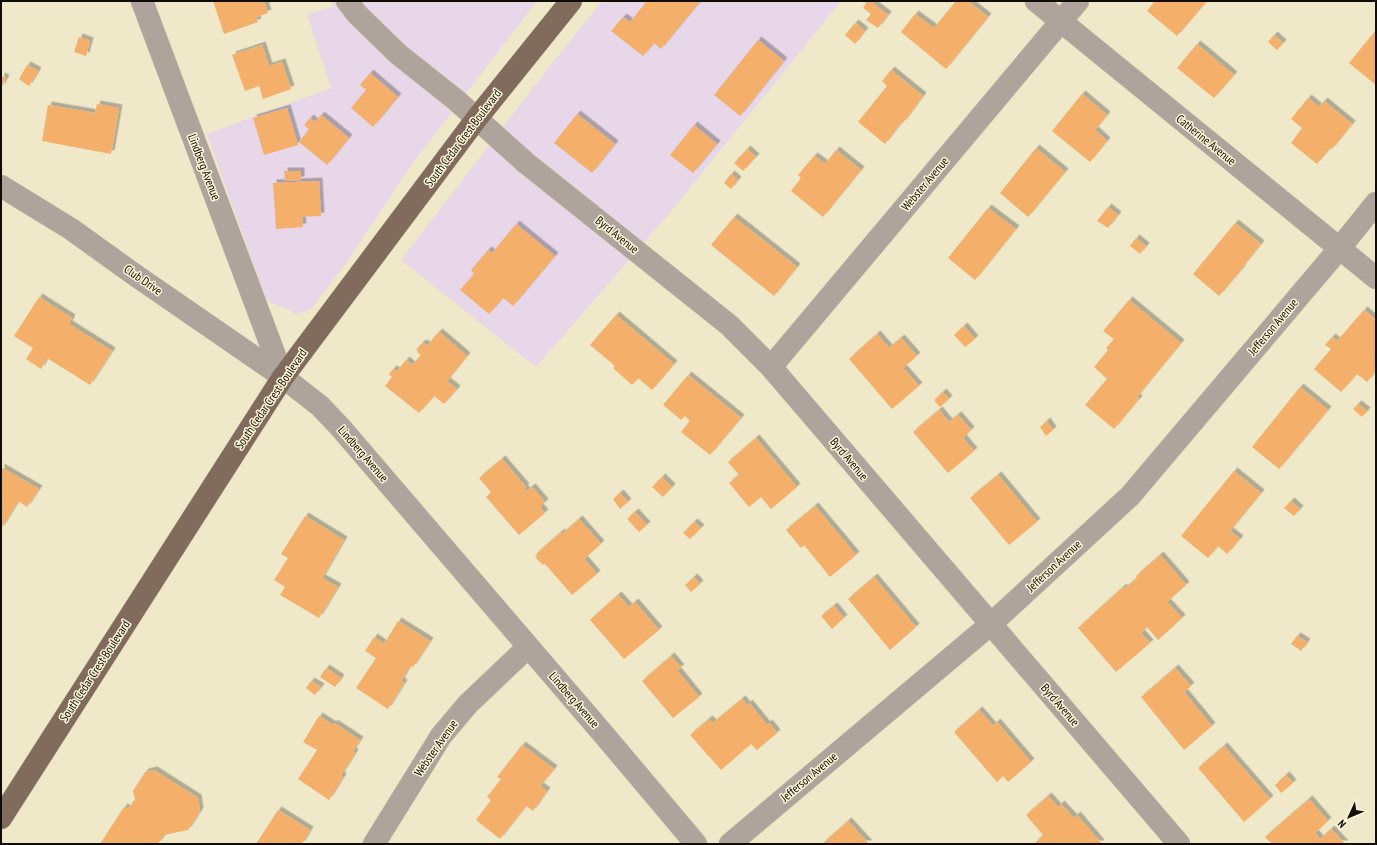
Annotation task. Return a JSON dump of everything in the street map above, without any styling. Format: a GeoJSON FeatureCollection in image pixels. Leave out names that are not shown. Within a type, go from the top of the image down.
{"type":"FeatureCollection","features":[{"type":"Feature","properties":{"kind":"main road","name":"South Cedar Crest Boulevard"},"geometry":{"type":"LineString","coordinates":[[1,818],[283,377],[476,118],[571,1]]}},
{"type":"Feature","properties":{"kind":"street","name":"Lindberg Avenue"},"geometry":{"type":"LineString","coordinates":[[142,1],[283,377],[320,406],[340,427],[696,844]]}},
{"type":"Feature","properties":{"kind":"street","name":"Byrd Avenue"},"geometry":{"type":"LineString","coordinates":[[347,1],[398,54],[456,100],[526,163],[729,325],[771,367],[1179,844]]}},
{"type":"Feature","properties":{"kind":"street","name":"Catherine Avenue"},"geometry":{"type":"LineString","coordinates":[[1036,1],[1376,278]]}},
{"type":"Feature","properties":{"kind":"street","name":"Webster Avenue"},"geometry":{"type":"LineString","coordinates":[[771,367],[1078,1]]}},
{"type":"Feature","properties":{"kind":"street","name":"Club Drive"},"geometry":{"type":"LineString","coordinates":[[1,186],[71,229],[283,377]]}},
{"type":"Feature","properties":{"kind":"street","name":"Jefferson Avenue"},"geometry":{"type":"LineString","coordinates":[[730,844],[991,624],[1130,496],[1340,249],[1376,203]]}},
{"type":"Feature","properties":{"kind":"street","name":"Webster Avenue"},"geometry":{"type":"LineString","coordinates":[[374,844],[441,736],[468,704],[528,647]]}},
{"type":"Feature","properties":{"kind":"shaded area"},"geometry":{"type":"Polygon","coordinates":[[[331,1],[537,1],[412,164],[344,266],[311,309],[295,314],[288,309],[271,303],[265,297],[207,134],[331,88],[307,14],[333,7],[331,1]]]}},
{"type":"Feature","properties":{"kind":"shaded area"},"geometry":{"type":"Polygon","coordinates":[[[602,1],[841,1],[673,209],[536,367],[401,260],[553,62],[602,1]]]}},
{"type":"Feature","properties":{"kind":"building"},"geometry":{"type":"Polygon","coordinates":[[[213,1],[264,1],[268,13],[256,17],[258,22],[224,34],[213,1]]]}},
{"type":"Feature","properties":{"kind":"building"},"geometry":{"type":"Polygon","coordinates":[[[647,1],[696,1],[699,3],[661,49],[654,43],[643,56],[611,31],[623,17],[630,22],[647,1]]]}},
{"type":"Feature","properties":{"kind":"building"},"geometry":{"type":"Polygon","coordinates":[[[867,1],[870,1],[888,15],[878,28],[866,20],[871,14],[863,8],[867,1]]]}},
{"type":"Feature","properties":{"kind":"building"},"geometry":{"type":"Polygon","coordinates":[[[956,1],[968,1],[988,17],[946,69],[901,32],[915,14],[934,28],[956,1]]]}},
{"type":"Feature","properties":{"kind":"building"},"geometry":{"type":"Polygon","coordinates":[[[1155,1],[1207,1],[1177,36],[1147,11],[1155,1]]]}},
{"type":"Feature","properties":{"kind":"building"},"geometry":{"type":"Polygon","coordinates":[[[855,23],[865,31],[855,44],[845,35],[855,23]]]}},
{"type":"Feature","properties":{"kind":"building"},"geometry":{"type":"Polygon","coordinates":[[[1376,30],[1376,85],[1349,63],[1376,30]]]}},
{"type":"Feature","properties":{"kind":"building"},"geometry":{"type":"Polygon","coordinates":[[[1274,35],[1283,43],[1277,50],[1268,42],[1274,35]]]}},
{"type":"Feature","properties":{"kind":"building"},"geometry":{"type":"Polygon","coordinates":[[[79,37],[90,41],[86,56],[74,52],[79,37]]]}},
{"type":"Feature","properties":{"kind":"building"},"geometry":{"type":"Polygon","coordinates":[[[758,40],[784,61],[740,116],[714,95],[758,40]]]}},
{"type":"Feature","properties":{"kind":"building"},"geometry":{"type":"Polygon","coordinates":[[[1197,44],[1234,75],[1214,98],[1177,68],[1197,44]]]}},
{"type":"Feature","properties":{"kind":"building"},"geometry":{"type":"Polygon","coordinates":[[[262,45],[269,66],[282,62],[291,89],[263,99],[259,86],[245,91],[232,55],[262,45]]]}},
{"type":"Feature","properties":{"kind":"building"},"geometry":{"type":"Polygon","coordinates":[[[27,65],[38,71],[29,86],[19,79],[27,65]]]}},
{"type":"Feature","properties":{"kind":"building"},"geometry":{"type":"Polygon","coordinates":[[[891,70],[923,96],[885,144],[858,122],[887,86],[882,81],[891,70]]]}},
{"type":"Feature","properties":{"kind":"building"},"geometry":{"type":"Polygon","coordinates":[[[370,73],[398,97],[373,127],[351,108],[366,90],[360,85],[370,73]]]}},
{"type":"Feature","properties":{"kind":"building"},"geometry":{"type":"Polygon","coordinates":[[[1,76],[6,78],[1,88],[1,76]]]}},
{"type":"Feature","properties":{"kind":"building"},"geometry":{"type":"Polygon","coordinates":[[[1082,94],[1107,115],[1095,130],[1107,141],[1090,162],[1052,131],[1082,94]]]}},
{"type":"Feature","properties":{"kind":"building"},"geometry":{"type":"Polygon","coordinates":[[[1308,98],[1319,107],[1324,101],[1352,124],[1332,149],[1330,148],[1317,164],[1291,143],[1302,128],[1291,119],[1308,98]]]}},
{"type":"Feature","properties":{"kind":"building"},"geometry":{"type":"Polygon","coordinates":[[[97,104],[119,108],[111,154],[42,141],[48,105],[95,113],[97,104]]]}},
{"type":"Feature","properties":{"kind":"building"},"geometry":{"type":"Polygon","coordinates":[[[287,108],[298,145],[264,155],[253,118],[287,108]]]}},
{"type":"Feature","properties":{"kind":"building"},"geometry":{"type":"Polygon","coordinates":[[[577,114],[615,144],[592,173],[554,143],[577,114]]]}},
{"type":"Feature","properties":{"kind":"building"},"geometry":{"type":"Polygon","coordinates":[[[321,115],[349,138],[327,165],[299,142],[309,129],[304,125],[310,118],[315,122],[321,115]]]}},
{"type":"Feature","properties":{"kind":"building"},"geometry":{"type":"Polygon","coordinates":[[[694,125],[717,144],[693,173],[670,155],[694,125]]]}},
{"type":"Feature","properties":{"kind":"building"},"geometry":{"type":"Polygon","coordinates":[[[1036,148],[1065,172],[1028,217],[1000,193],[1036,148]]]}},
{"type":"Feature","properties":{"kind":"building"},"geometry":{"type":"Polygon","coordinates":[[[747,149],[756,157],[743,171],[734,163],[747,149]]]}},
{"type":"Feature","properties":{"kind":"building"},"geometry":{"type":"Polygon","coordinates":[[[836,150],[861,170],[823,217],[791,191],[801,178],[798,175],[814,156],[825,164],[836,150]]]}},
{"type":"Feature","properties":{"kind":"building"},"geometry":{"type":"Polygon","coordinates":[[[284,171],[301,171],[301,180],[285,181],[284,171]]]}},
{"type":"Feature","properties":{"kind":"building"},"geometry":{"type":"Polygon","coordinates":[[[731,174],[738,180],[731,189],[724,183],[731,174]]]}},
{"type":"Feature","properties":{"kind":"building"},"geometry":{"type":"Polygon","coordinates":[[[319,181],[321,216],[302,217],[303,227],[276,229],[273,183],[319,181]]]}},
{"type":"Feature","properties":{"kind":"building"},"geometry":{"type":"Polygon","coordinates":[[[1108,207],[1118,215],[1108,228],[1097,221],[1108,207]]]}},
{"type":"Feature","properties":{"kind":"building"},"geometry":{"type":"Polygon","coordinates":[[[988,208],[1016,229],[975,280],[948,258],[988,208]]]}},
{"type":"Feature","properties":{"kind":"building"},"geometry":{"type":"Polygon","coordinates":[[[734,217],[797,267],[774,296],[711,245],[734,217]]]}},
{"type":"Feature","properties":{"kind":"building"},"geometry":{"type":"Polygon","coordinates":[[[1235,223],[1261,244],[1219,296],[1193,274],[1235,223]]]}},
{"type":"Feature","properties":{"kind":"building"},"geometry":{"type":"Polygon","coordinates":[[[516,224],[555,256],[513,306],[503,298],[489,314],[460,290],[474,274],[471,270],[488,250],[492,253],[516,224]]]}},
{"type":"Feature","properties":{"kind":"building"},"geometry":{"type":"Polygon","coordinates":[[[1136,238],[1146,246],[1140,254],[1130,246],[1136,238]]]}},
{"type":"Feature","properties":{"kind":"building"},"geometry":{"type":"Polygon","coordinates":[[[39,297],[72,318],[69,324],[112,351],[90,385],[47,358],[41,369],[26,359],[33,348],[14,336],[39,297]]]}},
{"type":"Feature","properties":{"kind":"building"},"geometry":{"type":"Polygon","coordinates":[[[1129,300],[1181,343],[1137,397],[1139,399],[1114,429],[1085,405],[1107,379],[1094,367],[1108,350],[1106,348],[1114,339],[1103,331],[1129,300]]]}},
{"type":"Feature","properties":{"kind":"building"},"geometry":{"type":"Polygon","coordinates":[[[1364,310],[1376,320],[1376,351],[1373,354],[1376,357],[1376,371],[1367,382],[1357,374],[1341,392],[1314,369],[1331,349],[1325,345],[1332,337],[1337,341],[1364,310]]]}},
{"type":"Feature","properties":{"kind":"building"},"geometry":{"type":"Polygon","coordinates":[[[616,315],[674,364],[652,390],[638,378],[632,385],[613,368],[615,366],[590,345],[616,315]]]}},
{"type":"Feature","properties":{"kind":"building"},"geometry":{"type":"Polygon","coordinates":[[[964,326],[975,339],[965,347],[954,335],[964,326]]]}},
{"type":"Feature","properties":{"kind":"building"},"geometry":{"type":"Polygon","coordinates":[[[439,332],[467,356],[447,381],[457,389],[444,404],[434,396],[419,413],[385,386],[392,377],[389,374],[393,369],[397,371],[406,360],[412,365],[421,355],[416,350],[422,343],[428,346],[439,332]]]}},
{"type":"Feature","properties":{"kind":"building"},"geometry":{"type":"Polygon","coordinates":[[[877,334],[889,348],[901,338],[917,356],[903,368],[919,386],[892,409],[849,359],[877,334]]]}},
{"type":"Feature","properties":{"kind":"building"},"geometry":{"type":"Polygon","coordinates":[[[688,375],[741,418],[710,455],[681,432],[690,421],[685,416],[681,420],[663,405],[688,375]]]}},
{"type":"Feature","properties":{"kind":"building"},"geometry":{"type":"Polygon","coordinates":[[[1300,387],[1328,410],[1279,469],[1252,447],[1300,387]]]}},
{"type":"Feature","properties":{"kind":"building"},"geometry":{"type":"Polygon","coordinates":[[[943,392],[949,399],[940,407],[934,400],[943,392]]]}},
{"type":"Feature","properties":{"kind":"building"},"geometry":{"type":"Polygon","coordinates":[[[1358,404],[1367,411],[1362,417],[1353,409],[1358,404]]]}},
{"type":"Feature","properties":{"kind":"building"},"geometry":{"type":"Polygon","coordinates":[[[939,410],[949,422],[958,415],[971,430],[963,438],[974,451],[948,473],[913,432],[939,410]]]}},
{"type":"Feature","properties":{"kind":"building"},"geometry":{"type":"Polygon","coordinates":[[[1047,421],[1053,430],[1046,436],[1040,427],[1047,421]]]}},
{"type":"Feature","properties":{"kind":"building"},"geometry":{"type":"Polygon","coordinates":[[[756,438],[797,487],[771,509],[761,497],[749,507],[729,483],[739,475],[728,462],[756,438]]]}},
{"type":"Feature","properties":{"kind":"building"},"geometry":{"type":"Polygon","coordinates":[[[502,459],[526,487],[524,488],[527,491],[532,487],[545,502],[540,507],[545,513],[519,535],[486,497],[491,492],[479,478],[502,459]]]}},
{"type":"Feature","properties":{"kind":"building"},"geometry":{"type":"Polygon","coordinates":[[[1,467],[39,489],[27,507],[18,501],[1,529],[1,467]]]}},
{"type":"Feature","properties":{"kind":"building"},"geometry":{"type":"Polygon","coordinates":[[[1234,471],[1261,493],[1230,531],[1240,539],[1227,554],[1218,546],[1208,558],[1181,536],[1234,471]]]}},
{"type":"Feature","properties":{"kind":"building"},"geometry":{"type":"Polygon","coordinates":[[[998,475],[1037,522],[1009,545],[970,498],[998,475]]]}},
{"type":"Feature","properties":{"kind":"building"},"geometry":{"type":"Polygon","coordinates":[[[662,477],[672,487],[663,497],[652,487],[662,477]]]}},
{"type":"Feature","properties":{"kind":"building"},"geometry":{"type":"Polygon","coordinates":[[[620,493],[628,502],[620,509],[613,499],[620,493]]]}},
{"type":"Feature","properties":{"kind":"building"},"geometry":{"type":"Polygon","coordinates":[[[1291,501],[1300,509],[1294,516],[1284,508],[1291,501]]]}},
{"type":"Feature","properties":{"kind":"building"},"geometry":{"type":"Polygon","coordinates":[[[815,506],[856,555],[830,577],[804,545],[801,548],[786,530],[815,506]]]}},
{"type":"Feature","properties":{"kind":"building"},"geometry":{"type":"Polygon","coordinates":[[[635,512],[647,525],[639,532],[627,519],[635,512]]]}},
{"type":"Feature","properties":{"kind":"building"},"geometry":{"type":"Polygon","coordinates":[[[305,516],[344,540],[322,578],[338,587],[319,618],[280,595],[285,587],[274,580],[288,558],[281,554],[305,516]]]}},
{"type":"Feature","properties":{"kind":"building"},"geometry":{"type":"Polygon","coordinates":[[[579,519],[601,544],[584,559],[597,574],[572,595],[545,564],[543,565],[535,557],[537,555],[536,554],[561,532],[562,534],[579,519]]]}},
{"type":"Feature","properties":{"kind":"building"},"geometry":{"type":"Polygon","coordinates":[[[694,522],[701,528],[690,539],[683,533],[694,522]]]}},
{"type":"Feature","properties":{"kind":"building"},"geometry":{"type":"Polygon","coordinates":[[[1160,555],[1186,585],[1167,602],[1182,618],[1158,640],[1147,627],[1141,633],[1150,643],[1116,672],[1078,628],[1123,587],[1124,589],[1137,578],[1136,576],[1160,555]]]}},
{"type":"Feature","properties":{"kind":"building"},"geometry":{"type":"Polygon","coordinates":[[[694,577],[700,584],[691,592],[685,585],[694,577]]]}},
{"type":"Feature","properties":{"kind":"building"},"geometry":{"type":"Polygon","coordinates":[[[874,577],[916,627],[890,650],[848,599],[874,577]]]}},
{"type":"Feature","properties":{"kind":"building"},"geometry":{"type":"Polygon","coordinates":[[[618,595],[629,607],[635,602],[659,630],[624,659],[590,620],[618,595]]]}},
{"type":"Feature","properties":{"kind":"building"},"geometry":{"type":"Polygon","coordinates":[[[834,606],[844,618],[832,629],[821,616],[834,606]]]}},
{"type":"Feature","properties":{"kind":"building"},"geometry":{"type":"Polygon","coordinates":[[[398,621],[430,641],[413,667],[410,666],[401,681],[404,683],[388,709],[356,688],[376,658],[365,651],[374,637],[384,644],[398,621]]]}},
{"type":"Feature","properties":{"kind":"building"},"geometry":{"type":"Polygon","coordinates":[[[1297,636],[1307,642],[1301,651],[1291,644],[1297,636]]]}},
{"type":"Feature","properties":{"kind":"building"},"geometry":{"type":"Polygon","coordinates":[[[671,656],[681,668],[677,670],[699,697],[673,718],[642,681],[671,656]]]}},
{"type":"Feature","properties":{"kind":"building"},"geometry":{"type":"Polygon","coordinates":[[[326,668],[341,678],[335,687],[320,677],[326,668]]]}},
{"type":"Feature","properties":{"kind":"building"},"geometry":{"type":"Polygon","coordinates":[[[1175,668],[1191,686],[1184,692],[1212,726],[1184,750],[1141,697],[1175,668]]]}},
{"type":"Feature","properties":{"kind":"building"},"geometry":{"type":"Polygon","coordinates":[[[311,681],[321,687],[315,695],[306,688],[311,681]]]}},
{"type":"Feature","properties":{"kind":"building"},"geometry":{"type":"Polygon","coordinates":[[[742,699],[747,705],[749,703],[767,725],[769,723],[777,733],[757,750],[751,744],[721,770],[690,735],[709,719],[713,723],[742,699]]]}},
{"type":"Feature","properties":{"kind":"building"},"geometry":{"type":"Polygon","coordinates":[[[979,710],[993,726],[997,722],[1031,762],[1008,782],[1003,776],[997,782],[954,732],[979,710]]]}},
{"type":"Feature","properties":{"kind":"building"},"geometry":{"type":"Polygon","coordinates":[[[319,716],[333,725],[334,723],[360,740],[353,751],[355,753],[341,775],[343,777],[329,800],[298,779],[317,750],[303,742],[319,716]]]}},
{"type":"Feature","properties":{"kind":"building"},"geometry":{"type":"Polygon","coordinates":[[[522,745],[554,769],[540,786],[547,791],[533,811],[526,806],[500,839],[476,820],[491,800],[487,797],[501,779],[497,777],[522,745]]]}},
{"type":"Feature","properties":{"kind":"building"},"geometry":{"type":"Polygon","coordinates":[[[1224,746],[1270,799],[1244,822],[1198,768],[1224,746]]]}},
{"type":"Feature","properties":{"kind":"building"},"geometry":{"type":"Polygon","coordinates":[[[154,770],[198,798],[200,811],[188,830],[164,835],[158,844],[100,844],[124,807],[128,809],[135,799],[133,791],[145,772],[154,770]]]}},
{"type":"Feature","properties":{"kind":"building"},"geometry":{"type":"Polygon","coordinates":[[[1286,775],[1293,783],[1281,793],[1275,785],[1286,775]]]}},
{"type":"Feature","properties":{"kind":"building"},"geometry":{"type":"Polygon","coordinates":[[[1048,796],[1058,807],[1061,804],[1074,818],[1077,815],[1101,843],[1034,844],[1043,835],[1026,815],[1048,796]]]}},
{"type":"Feature","properties":{"kind":"building"},"geometry":{"type":"Polygon","coordinates":[[[1309,799],[1328,821],[1315,833],[1320,839],[1331,829],[1345,844],[1272,844],[1265,837],[1309,799]]]}},
{"type":"Feature","properties":{"kind":"building"},"geometry":{"type":"Polygon","coordinates":[[[278,810],[310,830],[302,844],[256,844],[278,810]]]}},
{"type":"Feature","properties":{"kind":"building"},"geometry":{"type":"Polygon","coordinates":[[[848,821],[869,844],[822,844],[848,821]]]}}]}
